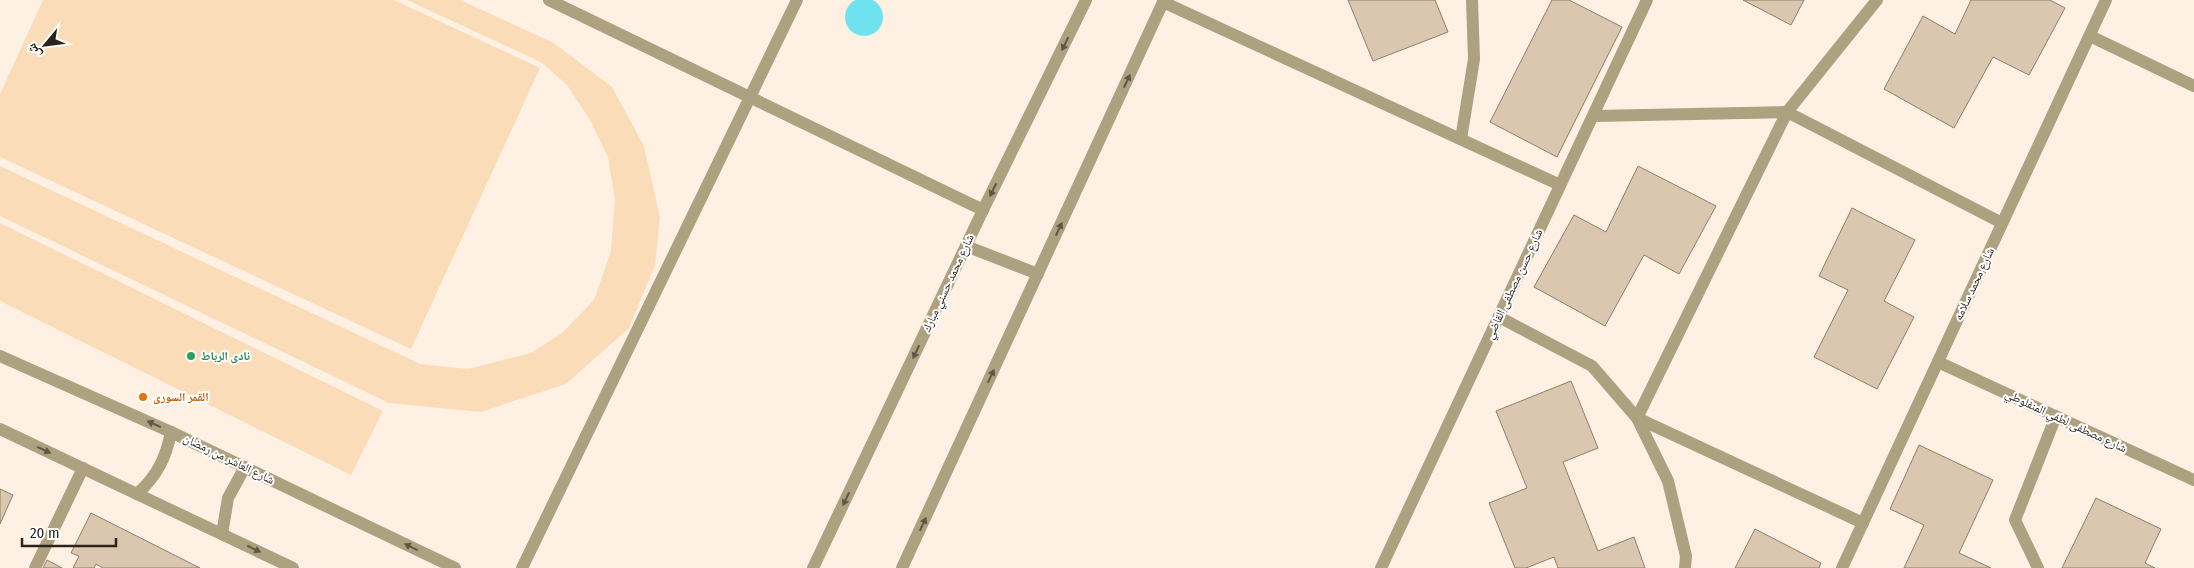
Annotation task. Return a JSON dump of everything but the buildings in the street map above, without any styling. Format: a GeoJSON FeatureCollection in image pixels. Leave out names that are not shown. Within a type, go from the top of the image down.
{"type":"FeatureCollection","features":[{"type":"Feature","properties":{"kind":"street"},"geometry":{"type":"LineString","coordinates":[[549,0],[983,210]]}},
{"type":"Feature","properties":{"kind":"street"},"geometry":{"type":"LineString","coordinates":[[522,568],[797,0]]}},
{"type":"Feature","properties":{"kind":"street","name":"شارع محمد حسني مبارك"},"geometry":{"type":"LineString","coordinates":[[813,568],[983,210],[1086,0]]}},
{"type":"Feature","properties":{"kind":"street"},"geometry":{"type":"LineString","coordinates":[[1461,139],[1474,59],[1472,0]]}},
{"type":"Feature","properties":{"kind":"street","name":"شارع حسن مصطفى القاضي"},"geometry":{"type":"LineString","coordinates":[[1381,568],[1647,0]]}},
{"type":"Feature","properties":{"kind":"street"},"geometry":{"type":"LineString","coordinates":[[1637,418],[1786,112],[1877,0]]}},
{"type":"Feature","properties":{"kind":"street","name":"شارع محمد سلامه"},"geometry":{"type":"LineString","coordinates":[[1842,568],[2106,0]]}},
{"type":"Feature","properties":{"kind":"street"},"geometry":{"type":"LineString","coordinates":[[902,568],[1164,1],[1560,186]]}},
{"type":"Feature","properties":{"kind":"street"},"geometry":{"type":"LineString","coordinates":[[2090,36],[2194,86]]}},
{"type":"Feature","properties":{"kind":"street"},"geometry":{"type":"LineString","coordinates":[[1594,116],[1786,112],[2002,223]]}},
{"type":"Feature","properties":{"kind":"street"},"geometry":{"type":"LineString","coordinates":[[966,246],[1038,274]]}},
{"type":"Feature","properties":{"kind":"street"},"geometry":{"type":"LineString","coordinates":[[1499,317],[1592,366],[1637,418],[1668,481],[1686,556],[1685,568]]}},
{"type":"Feature","properties":{"kind":"street","name":"شارع العاشر من رمضان"},"geometry":{"type":"LineString","coordinates":[[0,356],[171,432],[455,568]]}},
{"type":"Feature","properties":{"kind":"street","name":"شارع مصطفى لطفي المنفلوطي"},"geometry":{"type":"LineString","coordinates":[[1938,362],[2194,480]]}},
{"type":"Feature","properties":{"kind":"street"},"geometry":{"type":"LineString","coordinates":[[2038,568],[2015,520],[2056,416]]}},
{"type":"Feature","properties":{"kind":"street"},"geometry":{"type":"LineString","coordinates":[[1637,418],[1863,523]]}},
{"type":"Feature","properties":{"kind":"street"},"geometry":{"type":"LineString","coordinates":[[0,429],[293,568]]}},
{"type":"Feature","properties":{"kind":"street"},"geometry":{"type":"LineString","coordinates":[[137,494],[150,482],[161,467],[168,450],[171,432]]}},
{"type":"Feature","properties":{"kind":"street"},"geometry":{"type":"LineString","coordinates":[[222,534],[228,498],[245,467]]}},
{"type":"Feature","properties":{"kind":"street"},"geometry":{"type":"LineString","coordinates":[[35,568],[82,468]]}},
{"type":"Feature","properties":{"kind":"shaded area"},"geometry":{"type":"Polygon","coordinates":[[[43,0],[394,0],[540,68],[411,349],[0,157],[0,94],[43,0]]]}},
{"type":"Feature","properties":{"kind":"shaded area"},"geometry":{"type":"Polygon","coordinates":[[[407,0],[460,0],[554,43],[612,87],[644,146],[660,217],[655,265],[629,328],[566,384],[481,412],[389,403],[0,216],[0,166],[420,364],[468,369],[531,353],[562,333],[594,300],[611,251],[615,200],[608,157],[590,120],[567,85],[541,62],[407,0]]]}},
{"type":"Feature","properties":{"kind":"shaded area","name":"نادى الرباط"},"geometry":{"type":"Polygon","coordinates":[[[0,223],[383,411],[351,475],[0,301],[0,223]]]}},
{"type":"Feature","properties":{"kind":"water"},"geometry":{"type":"Polygon","coordinates":[[[864,-2],[878,3],[883,17],[878,31],[864,36],[850,31],[845,17],[850,3],[864,-2]]]}},
{"type":"Feature","properties":{"kind":"place","name":"نادى الرباط"},"geometry":{"type":"Point","coordinates":[191,356]}},
{"type":"Feature","properties":{"kind":"place","name":"القمر السورى"},"geometry":{"type":"Point","coordinates":[143,397]}}]}
